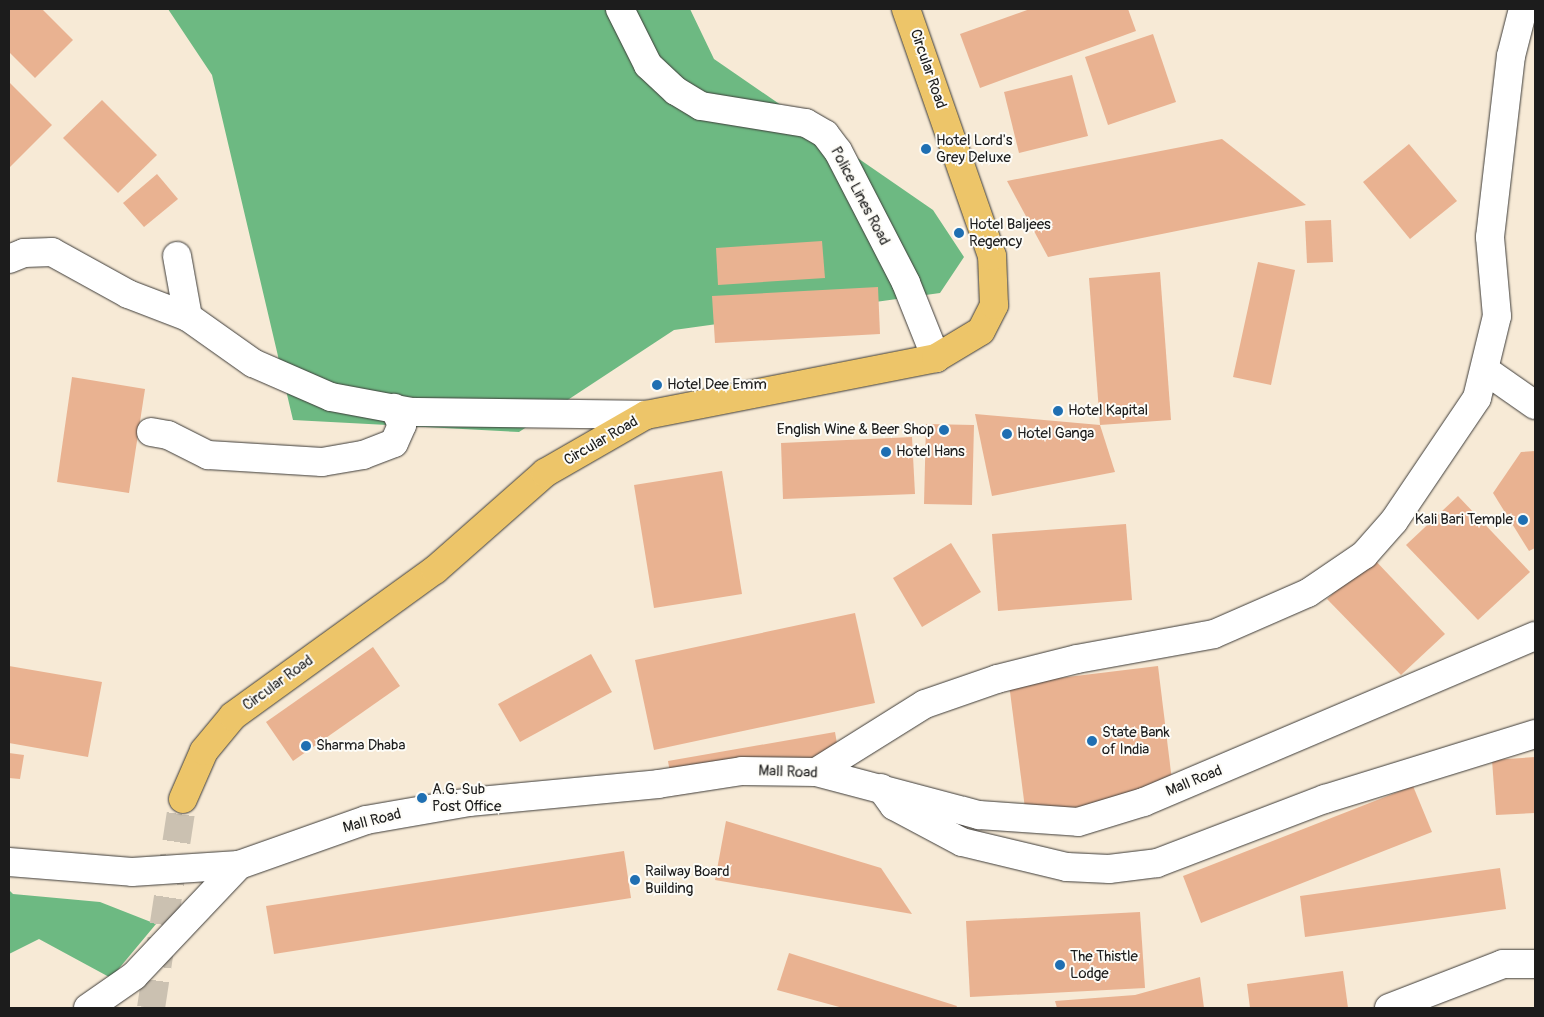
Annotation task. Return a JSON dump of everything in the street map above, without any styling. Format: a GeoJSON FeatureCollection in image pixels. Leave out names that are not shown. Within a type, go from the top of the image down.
{"type":"FeatureCollection","features":[{"type":"Feature","properties":{"kind":"main road","name":"Circular Road"},"geometry":{"type":"LineString","coordinates":[[183,799],[204,751],[233,716],[434,570],[545,473],[646,416],[936,358],[981,331],[994,304],[992,256],[906,9]]}},
{"type":"Feature","properties":{"kind":"street","name":"Police Lines Road"},"geometry":{"type":"LineString","coordinates":[[620,9],[648,65],[676,91],[701,106],[806,123],[825,134],[838,151],[906,283],[936,358]]}},
{"type":"Feature","properties":{"kind":"street"},"geometry":{"type":"LineString","coordinates":[[816,772],[925,704],[997,679],[1077,659],[1214,634],[1308,593],[1364,555],[1394,521],[1477,398],[1497,316],[1490,237],[1502,118],[1515,29],[1523,9]]}},
{"type":"Feature","properties":{"kind":"street"},"geometry":{"type":"LineString","coordinates":[[9,259],[24,253],[52,252],[128,294],[188,317],[253,363],[331,397],[394,408],[646,416]]}},
{"type":"Feature","properties":{"kind":"street"},"geometry":{"type":"LineString","coordinates":[[177,256],[188,317]]}},
{"type":"Feature","properties":{"kind":"street"},"geometry":{"type":"LineString","coordinates":[[1485,370],[1535,405]]}},
{"type":"Feature","properties":{"kind":"street"},"geometry":{"type":"LineString","coordinates":[[151,432],[168,434],[208,455],[322,462],[363,455],[394,443],[402,425],[394,408]]}},
{"type":"Feature","properties":{"kind":"street","name":"Mall Road"},"geometry":{"type":"LineString","coordinates":[[9,862],[132,872],[239,865],[366,820],[469,802],[658,784],[742,770],[816,772],[878,785],[979,815],[1078,822],[1172,790],[1535,636]]}},
{"type":"Feature","properties":{"kind":"street"},"geometry":{"type":"LineString","coordinates":[[878,785],[894,806],[962,842],[1067,867],[1109,869],[1157,863],[1325,799],[1507,740],[1535,734]]}},
{"type":"Feature","properties":{"kind":"street"},"geometry":{"type":"LineString","coordinates":[[88,1008],[134,976],[239,865]]}},
{"type":"Feature","properties":{"kind":"street"},"geometry":{"type":"LineString","coordinates":[[1389,1008],[1503,964],[1535,964]]}},
{"type":"Feature","properties":{"kind":"green space"},"geometry":{"type":"Polygon","coordinates":[[[168,9],[690,9],[714,59],[933,210],[964,257],[940,293],[674,330],[519,432],[293,420],[212,75],[168,9]]]}},
{"type":"Feature","properties":{"kind":"green space"},"geometry":{"type":"Polygon","coordinates":[[[9,890],[13,894],[100,902],[156,924],[111,978],[39,939],[9,954],[9,890]]]}},
{"type":"Feature","properties":{"kind":"building"},"geometry":{"type":"Polygon","coordinates":[[[9,9],[42,9],[73,40],[35,78],[9,52],[9,9]]]}},
{"type":"Feature","properties":{"kind":"building"},"geometry":{"type":"Polygon","coordinates":[[[1030,9],[1128,9],[1136,31],[980,88],[960,34],[1030,9]]]}},
{"type":"Feature","properties":{"kind":"building"},"geometry":{"type":"Polygon","coordinates":[[[1153,34],[1176,102],[1108,125],[1085,57],[1153,34]]]}},
{"type":"Feature","properties":{"kind":"building"},"geometry":{"type":"Polygon","coordinates":[[[1072,75],[1088,136],[1019,153],[1004,92],[1072,75]]]}},
{"type":"Feature","properties":{"kind":"building"},"geometry":{"type":"Polygon","coordinates":[[[9,82],[52,125],[9,168],[9,82]]]}},
{"type":"Feature","properties":{"kind":"building"},"geometry":{"type":"Polygon","coordinates":[[[102,100],[157,155],[118,193],[63,138],[102,100]]]}},
{"type":"Feature","properties":{"kind":"building"},"geometry":{"type":"Polygon","coordinates":[[[1222,139],[1306,205],[1048,257],[1007,181],[1222,139]]]}},
{"type":"Feature","properties":{"kind":"building"},"geometry":{"type":"Polygon","coordinates":[[[1409,144],[1457,201],[1410,239],[1363,182],[1409,144]]]}},
{"type":"Feature","properties":{"kind":"building"},"geometry":{"type":"Polygon","coordinates":[[[157,174],[178,199],[144,227],[123,203],[157,174]]]}},
{"type":"Feature","properties":{"kind":"building"},"geometry":{"type":"Polygon","coordinates":[[[1331,220],[1333,262],[1307,263],[1305,221],[1331,220]]]}},
{"type":"Feature","properties":{"kind":"building"},"geometry":{"type":"Polygon","coordinates":[[[822,241],[825,278],[718,285],[716,248],[822,241]]]}},
{"type":"Feature","properties":{"kind":"building"},"geometry":{"type":"Polygon","coordinates":[[[1258,262],[1295,270],[1271,385],[1233,377],[1258,262]]]}},
{"type":"Feature","properties":{"kind":"building"},"geometry":{"type":"Polygon","coordinates":[[[1160,272],[1171,420],[1100,425],[1089,278],[1160,272]]]}},
{"type":"Feature","properties":{"kind":"building"},"geometry":{"type":"Polygon","coordinates":[[[878,287],[880,334],[715,343],[712,296],[878,287]]]}},
{"type":"Feature","properties":{"kind":"building"},"geometry":{"type":"Polygon","coordinates":[[[72,377],[145,389],[129,493],[57,482],[72,377]]]}},
{"type":"Feature","properties":{"kind":"building"},"geometry":{"type":"Polygon","coordinates":[[[975,414],[1100,425],[1115,472],[992,496],[975,414]]]}},
{"type":"Feature","properties":{"kind":"building"},"geometry":{"type":"Polygon","coordinates":[[[926,424],[974,425],[972,505],[924,504],[926,424]]]}},
{"type":"Feature","properties":{"kind":"building"},"geometry":{"type":"Polygon","coordinates":[[[912,437],[915,494],[783,499],[781,443],[912,437]]]}},
{"type":"Feature","properties":{"kind":"building","name":"Kali Bari Temple"},"geometry":{"type":"Polygon","coordinates":[[[1535,451],[1535,548],[1529,551],[1493,493],[1521,452],[1535,451]]]}},
{"type":"Feature","properties":{"kind":"building"},"geometry":{"type":"Polygon","coordinates":[[[722,471],[742,594],[654,608],[634,485],[722,471]]]}},
{"type":"Feature","properties":{"kind":"building"},"geometry":{"type":"Polygon","coordinates":[[[1458,496],[1530,572],[1478,620],[1406,545],[1458,496]]]}},
{"type":"Feature","properties":{"kind":"building"},"geometry":{"type":"Polygon","coordinates":[[[1126,524],[1132,600],[998,611],[992,534],[1126,524]]]}},
{"type":"Feature","properties":{"kind":"building"},"geometry":{"type":"Polygon","coordinates":[[[951,543],[981,592],[922,627],[893,578],[951,543]]]}},
{"type":"Feature","properties":{"kind":"building"},"geometry":{"type":"Polygon","coordinates":[[[1372,557],[1445,634],[1401,675],[1327,599],[1372,557]]]}},
{"type":"Feature","properties":{"kind":"building"},"geometry":{"type":"Polygon","coordinates":[[[855,613],[875,703],[654,750],[635,660],[855,613]]]}},
{"type":"Feature","properties":{"kind":"building"},"geometry":{"type":"Polygon","coordinates":[[[373,647],[400,686],[293,761],[266,722],[373,647]]]}},
{"type":"Feature","properties":{"kind":"building"},"geometry":{"type":"Polygon","coordinates":[[[591,654],[612,692],[520,742],[498,704],[591,654]]]}},
{"type":"Feature","properties":{"kind":"building"},"geometry":{"type":"Polygon","coordinates":[[[9,666],[102,682],[88,757],[9,743],[9,666]]]}},
{"type":"Feature","properties":{"kind":"building","name":"State Bank of India"},"geometry":{"type":"Polygon","coordinates":[[[1158,666],[1174,797],[1026,816],[1009,684],[1158,666]]]}},
{"type":"Feature","properties":{"kind":"building"},"geometry":{"type":"Polygon","coordinates":[[[835,732],[841,767],[674,796],[668,761],[835,732]]]}},
{"type":"Feature","properties":{"kind":"building"},"geometry":{"type":"Polygon","coordinates":[[[9,753],[24,755],[20,779],[9,778],[9,753]]]}},
{"type":"Feature","properties":{"kind":"building"},"geometry":{"type":"Polygon","coordinates":[[[1535,757],[1535,813],[1496,815],[1492,760],[1535,757]]]}},
{"type":"Feature","properties":{"kind":"building"},"geometry":{"type":"Polygon","coordinates":[[[1413,786],[1432,832],[1201,923],[1183,876],[1413,786]]]}},
{"type":"Feature","properties":{"kind":"building"},"geometry":{"type":"Polygon","coordinates":[[[726,821],[881,868],[912,914],[715,880],[726,821]]]}},
{"type":"Feature","properties":{"kind":"building"},"geometry":{"type":"Polygon","coordinates":[[[624,851],[631,898],[274,954],[266,906],[624,851]]]}},
{"type":"Feature","properties":{"kind":"building"},"geometry":{"type":"Polygon","coordinates":[[[1500,868],[1506,909],[1305,937],[1300,896],[1500,868]]]}},
{"type":"Feature","properties":{"kind":"building"},"geometry":{"type":"Polygon","coordinates":[[[1140,912],[1145,988],[970,997],[966,921],[1140,912]]]}},
{"type":"Feature","properties":{"kind":"building"},"geometry":{"type":"Polygon","coordinates":[[[789,953],[957,1006],[956,1008],[843,1008],[777,990],[789,953]]]}},
{"type":"Feature","properties":{"kind":"building"},"geometry":{"type":"Polygon","coordinates":[[[1343,971],[1348,1008],[1250,1008],[1247,984],[1343,971]]]}},
{"type":"Feature","properties":{"kind":"building"},"geometry":{"type":"Polygon","coordinates":[[[1200,977],[1204,1008],[1057,1008],[1055,1001],[1135,995],[1200,977]]]}},
{"type":"Feature","properties":{"kind":"tunnel"},"geometry":{"type":"LineString","coordinates":[[151,1008],[183,799]]}},
{"type":"Feature","properties":{"kind":"place","name":"Hotel Lord's Grey Deluxe"},"geometry":{"type":"Point","coordinates":[926,149]}},
{"type":"Feature","properties":{"kind":"place","name":"Hotel Baljees Regency"},"geometry":{"type":"Point","coordinates":[959,233]}},
{"type":"Feature","properties":{"kind":"place","name":"Hotel Dee Emm"},"geometry":{"type":"Point","coordinates":[657,385]}},
{"type":"Feature","properties":{"kind":"place","name":"Hotel Kapital"},"geometry":{"type":"Point","coordinates":[1058,411]}},
{"type":"Feature","properties":{"kind":"place","name":"English Wine & Beer Shop"},"geometry":{"type":"Point","coordinates":[944,430]}},
{"type":"Feature","properties":{"kind":"place","name":"Hotel Ganga"},"geometry":{"type":"Point","coordinates":[1007,434]}},
{"type":"Feature","properties":{"kind":"place","name":"Hotel Hans"},"geometry":{"type":"Point","coordinates":[886,452]}},
{"type":"Feature","properties":{"kind":"place","name":"Kali Bari Temple"},"geometry":{"type":"Point","coordinates":[1523,520]}},
{"type":"Feature","properties":{"kind":"place","name":"State Bank of India"},"geometry":{"type":"Point","coordinates":[1092,741]}},
{"type":"Feature","properties":{"kind":"place","name":"Sharma Dhaba"},"geometry":{"type":"Point","coordinates":[306,746]}},
{"type":"Feature","properties":{"kind":"place","name":"A.G. Sub Post Office"},"geometry":{"type":"Point","coordinates":[422,798]}},
{"type":"Feature","properties":{"kind":"place","name":"Railway Board Building"},"geometry":{"type":"Point","coordinates":[635,880]}},
{"type":"Feature","properties":{"kind":"place","name":"The Thistle Lodge"},"geometry":{"type":"Point","coordinates":[1060,965]}}]}
